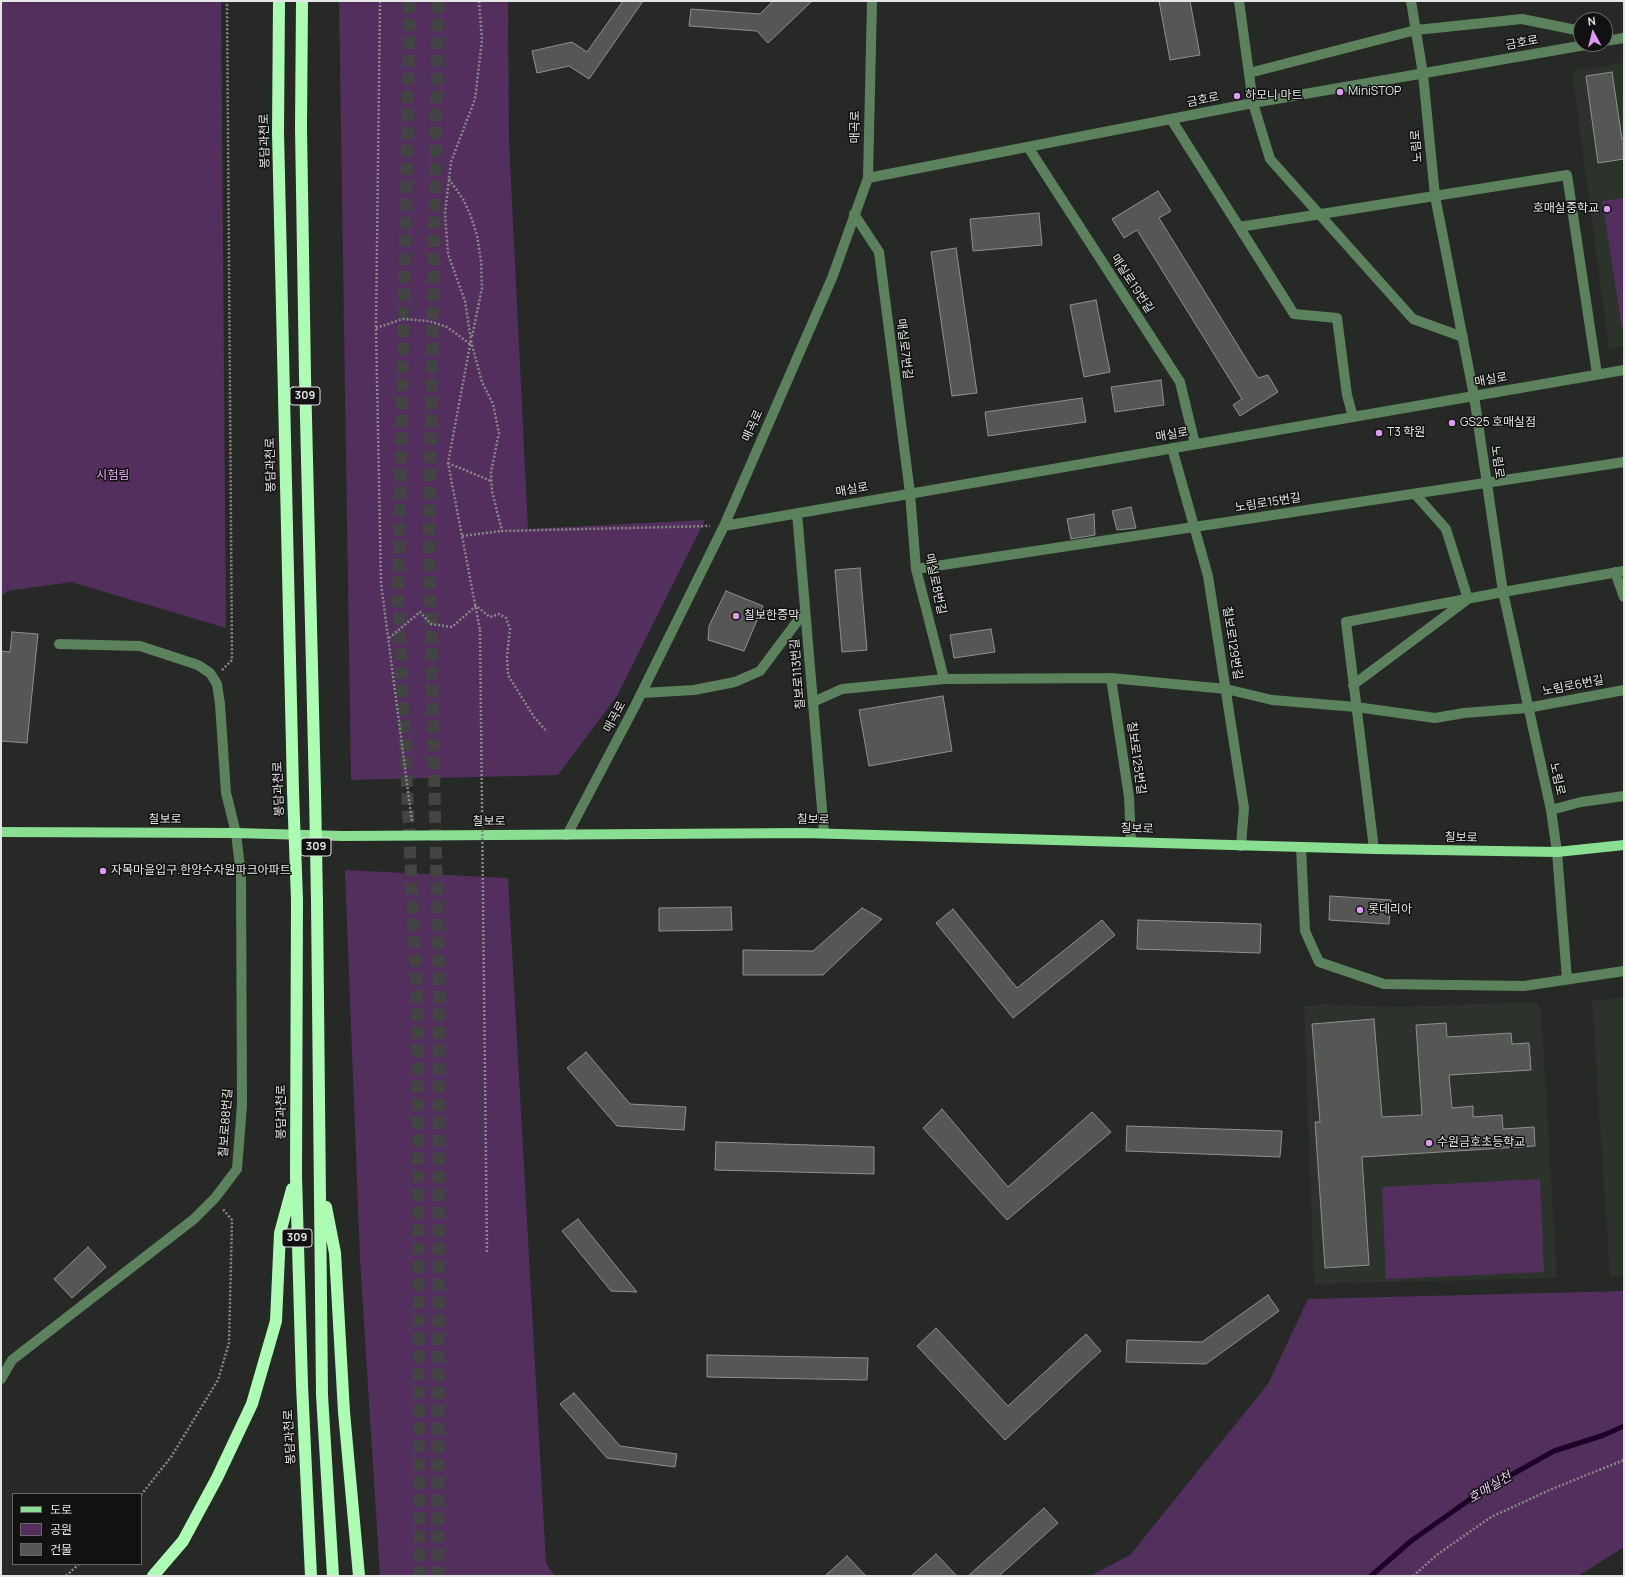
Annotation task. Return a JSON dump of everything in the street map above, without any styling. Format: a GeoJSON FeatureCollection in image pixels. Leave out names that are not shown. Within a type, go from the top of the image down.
{"type":"FeatureCollection","features":[{"type":"Feature","properties":{"kind":"highway","name":"봉담과천로"},"geometry":{"type":"LineString","coordinates":[[279,1],[278,155],[296,900],[296,1176],[302,1385],[311,1576]]}},
{"type":"Feature","properties":{"kind":"highway","name":"309"},"geometry":{"type":"LineString","coordinates":[[302,1],[301,128],[317,902],[322,1395],[333,1576]]}},
{"type":"Feature","properties":{"kind":"highway"},"geometry":{"type":"LineString","coordinates":[[153,1576],[183,1541],[217,1478],[252,1404],[276,1322],[280,1232],[296,1176]]}},
{"type":"Feature","properties":{"kind":"highway"},"geometry":{"type":"LineString","coordinates":[[320,1178],[335,1253],[344,1412],[359,1576]]}},
{"type":"Feature","properties":{"kind":"main road","name":"칠보로"},"geometry":{"type":"LineString","coordinates":[[1,832],[236,833],[343,836],[824,833],[1374,850],[1557,852],[1624,845]]}},
{"type":"Feature","properties":{"kind":"street","name":"매곡로"},"geometry":{"type":"LineString","coordinates":[[567,834],[642,693],[724,526],[832,278],[868,178],[872,1]]}},
{"type":"Feature","properties":{"kind":"street"},"geometry":{"type":"LineString","coordinates":[[1239,1],[1253,103],[1270,159],[1412,319],[1463,337]]}},
{"type":"Feature","properties":{"kind":"street","name":"노림로"},"geometry":{"type":"LineString","coordinates":[[1411,1],[1423,74],[1435,196],[1474,396],[1503,592],[1527,708],[1551,810],[1557,852],[1567,979]]}},
{"type":"Feature","properties":{"kind":"street"},"geometry":{"type":"LineString","coordinates":[[1249,73],[1416,30],[1522,19],[1573,29]]}},
{"type":"Feature","properties":{"kind":"street"},"geometry":{"type":"LineString","coordinates":[[1613,36],[1623,38]]}},
{"type":"Feature","properties":{"kind":"street"},"geometry":{"type":"LineString","coordinates":[[1613,40],[1623,38]]}},
{"type":"Feature","properties":{"kind":"street","name":"금호로"},"geometry":{"type":"LineString","coordinates":[[868,178],[1253,103],[1573,47]]}},
{"type":"Feature","properties":{"kind":"street"},"geometry":{"type":"LineString","coordinates":[[1172,119],[1294,314],[1337,318],[1347,395],[1353,417]]}},
{"type":"Feature","properties":{"kind":"street","name":"매실로19번길"},"geometry":{"type":"LineString","coordinates":[[1028,147],[1180,382],[1195,444]]}},
{"type":"Feature","properties":{"kind":"street"},"geometry":{"type":"LineString","coordinates":[[1239,227],[1567,175],[1597,374]]}},
{"type":"Feature","properties":{"kind":"street","name":"매실로7번길"},"geometry":{"type":"LineString","coordinates":[[854,214],[879,252],[910,493]]}},
{"type":"Feature","properties":{"kind":"street","name":"매실로"},"geometry":{"type":"LineString","coordinates":[[724,526],[1624,370]]}},
{"type":"Feature","properties":{"kind":"street","name":"칠보로129번길"},"geometry":{"type":"LineString","coordinates":[[1172,448],[1208,576],[1244,808],[1241,846]]}},
{"type":"Feature","properties":{"kind":"street","name":"노림로15번길"},"geometry":{"type":"LineString","coordinates":[[916,569],[1624,462]]}},
{"type":"Feature","properties":{"kind":"street","name":"매실로8번길"},"geometry":{"type":"LineString","coordinates":[[910,493],[916,569],[944,679]]}},
{"type":"Feature","properties":{"kind":"street"},"geometry":{"type":"LineString","coordinates":[[1415,494],[1446,529],[1468,599]]}},
{"type":"Feature","properties":{"kind":"street","name":"칠보로113번길"},"geometry":{"type":"LineString","coordinates":[[797,513],[824,833]]}},
{"type":"Feature","properties":{"kind":"street"},"geometry":{"type":"LineString","coordinates":[[1374,850],[1346,622],[1503,592],[1619,572],[1624,597]]}},
{"type":"Feature","properties":{"kind":"street"},"geometry":{"type":"LineString","coordinates":[[1354,685],[1468,599]]}},
{"type":"Feature","properties":{"kind":"street"},"geometry":{"type":"LineString","coordinates":[[642,693],[694,690],[735,682],[760,671],[805,611]]}},
{"type":"Feature","properties":{"kind":"street"},"geometry":{"type":"LineString","coordinates":[[60,644],[140,646],[198,665],[210,673],[214,679]]}},
{"type":"Feature","properties":{"kind":"street","name":"노림로6번길"},"geometry":{"type":"LineString","coordinates":[[813,702],[842,690],[944,679],[1111,678],[1226,689],[1272,700],[1356,707],[1434,718],[1464,713],[1527,708],[1624,690]]}},
{"type":"Feature","properties":{"kind":"street","name":"칠보로125번길"},"geometry":{"type":"LineString","coordinates":[[1111,678],[1129,797],[1130,842]]}},
{"type":"Feature","properties":{"kind":"street","name":"칠보로88번길"},"geometry":{"type":"LineString","coordinates":[[1,1379],[12,1360],[194,1219],[215,1198],[237,1169],[242,1105],[241,876],[236,833],[226,794],[220,704],[217,684],[214,679]]}},
{"type":"Feature","properties":{"kind":"street"},"geometry":{"type":"LineString","coordinates":[[1551,810],[1581,802],[1624,796]]}},
{"type":"Feature","properties":{"kind":"street"},"geometry":{"type":"LineString","coordinates":[[1301,848],[1305,931],[1319,962],[1384,984],[1524,986],[1624,971]]}},
{"type":"Feature","properties":{"kind":"path"},"geometry":{"type":"LineString","coordinates":[[214,679],[232,660],[227,1]]}},
{"type":"Feature","properties":{"kind":"path"},"geometry":{"type":"LineString","coordinates":[[380,1],[376,328],[381,583],[414,836]]}},
{"type":"Feature","properties":{"kind":"path"},"geometry":{"type":"LineString","coordinates":[[479,1],[482,40],[475,99],[451,162],[445,213],[448,254],[465,302],[471,340],[482,382],[493,404],[499,433],[491,472],[491,481],[502,531]]}},
{"type":"Feature","properties":{"kind":"path"},"geometry":{"type":"LineString","coordinates":[[449,179],[463,199],[470,214],[477,235],[481,261],[482,288],[470,345]]}},
{"type":"Feature","properties":{"kind":"path"},"geometry":{"type":"LineString","coordinates":[[376,328],[403,319],[429,321],[447,327],[470,345]]}},
{"type":"Feature","properties":{"kind":"path"},"geometry":{"type":"LineString","coordinates":[[471,340],[448,463],[480,630],[487,1253]]}},
{"type":"Feature","properties":{"kind":"path"},"geometry":{"type":"LineString","coordinates":[[448,463],[491,481]]}},
{"type":"Feature","properties":{"kind":"path"},"geometry":{"type":"LineString","coordinates":[[462,536],[502,531],[724,526]]}},
{"type":"Feature","properties":{"kind":"path"},"geometry":{"type":"LineString","coordinates":[[388,638],[420,612],[431,624],[452,627],[476,606]]}},
{"type":"Feature","properties":{"kind":"path"},"geometry":{"type":"LineString","coordinates":[[476,606],[490,617],[499,614],[506,618],[510,629],[507,656],[508,675],[534,718],[547,732]]}},
{"type":"Feature","properties":{"kind":"path"},"geometry":{"type":"LineString","coordinates":[[142,1495],[171,1457],[218,1380],[229,1343],[232,1220],[215,1198]]}},
{"type":"Feature","properties":{"kind":"path"},"geometry":{"type":"LineString","coordinates":[[1413,1576],[1438,1554],[1491,1517],[1552,1489],[1624,1460]]}},
{"type":"Feature","properties":{"kind":"path"},"geometry":{"type":"LineString","coordinates":[[66,1576],[78,1565]]}},
{"type":"Feature","properties":{"kind":"shaded area","name":"호매실중학교"},"geometry":{"type":"Polygon","coordinates":[[[1624,63],[1624,346],[1609,349],[1572,71],[1624,63]]]}},
{"type":"Feature","properties":{"kind":"shaded area"},"geometry":{"type":"Polygon","coordinates":[[[1624,997],[1624,1275],[1610,1277],[1592,1001],[1624,997]]]}},
{"type":"Feature","properties":{"kind":"shaded area","name":"수원금호초등학교"},"geometry":{"type":"Polygon","coordinates":[[[1532,1002],[1541,1008],[1557,1278],[1314,1284],[1304,1006],[1323,1004],[1399,1007],[1532,1002]]]}},
{"type":"Feature","properties":{"kind":"green space","name":"시험림"},"geometry":{"type":"Polygon","coordinates":[[[1,1],[221,1],[226,628],[71,582],[8,591],[1,596],[1,1]]]}},
{"type":"Feature","properties":{"kind":"green space"},"geometry":{"type":"Polygon","coordinates":[[[339,1],[508,1],[509,141],[528,529],[705,520],[617,696],[558,775],[351,780],[339,1]]]}},
{"type":"Feature","properties":{"kind":"green space"},"geometry":{"type":"Polygon","coordinates":[[[1624,198],[1624,327],[1622,327],[1602,201],[1624,198]]]}},
{"type":"Feature","properties":{"kind":"green space"},"geometry":{"type":"Polygon","coordinates":[[[345,870],[508,878],[546,1563],[555,1576],[380,1576],[360,1259],[345,870]]]}},
{"type":"Feature","properties":{"kind":"green space"},"geometry":{"type":"Polygon","coordinates":[[[1540,1179],[1544,1272],[1386,1279],[1382,1187],[1540,1179]]]}},
{"type":"Feature","properties":{"kind":"green space"},"geometry":{"type":"Polygon","coordinates":[[[1624,1291],[1624,1547],[1578,1576],[1090,1576],[1130,1555],[1268,1384],[1308,1299],[1624,1291]]]}},
{"type":"Feature","properties":{"kind":"building"},"geometry":{"type":"Polygon","coordinates":[[[623,1],[643,1],[589,79],[569,66],[537,73],[532,51],[572,42],[587,52],[623,1]]]}},
{"type":"Feature","properties":{"kind":"building"},"geometry":{"type":"Polygon","coordinates":[[[773,1],[812,1],[768,43],[757,31],[689,26],[691,9],[760,14],[773,1]]]}},
{"type":"Feature","properties":{"kind":"building"},"geometry":{"type":"Polygon","coordinates":[[[1159,1],[1190,1],[1200,55],[1170,60],[1159,1]]]}},
{"type":"Feature","properties":{"kind":"building"},"geometry":{"type":"Polygon","coordinates":[[[1612,72],[1622,139],[1624,138],[1624,159],[1598,163],[1586,76],[1612,72]]]}},
{"type":"Feature","properties":{"kind":"building"},"geometry":{"type":"Polygon","coordinates":[[[1158,191],[1171,211],[1159,218],[1258,378],[1268,375],[1278,392],[1240,416],[1233,405],[1242,399],[1137,230],[1124,238],[1112,219],[1158,191]]]}},
{"type":"Feature","properties":{"kind":"building"},"geometry":{"type":"Polygon","coordinates":[[[1039,213],[1042,245],[973,251],[970,219],[1039,213]]]}},
{"type":"Feature","properties":{"kind":"building"},"geometry":{"type":"Polygon","coordinates":[[[956,248],[977,393],[952,396],[931,252],[956,248]]]}},
{"type":"Feature","properties":{"kind":"building"},"geometry":{"type":"Polygon","coordinates":[[[1096,300],[1110,372],[1084,377],[1070,305],[1096,300]]]}},
{"type":"Feature","properties":{"kind":"building"},"geometry":{"type":"Polygon","coordinates":[[[1161,380],[1164,405],[1115,412],[1111,387],[1161,380]]]}},
{"type":"Feature","properties":{"kind":"building"},"geometry":{"type":"Polygon","coordinates":[[[1082,398],[1086,422],[988,436],[985,412],[1082,398]]]}},
{"type":"Feature","properties":{"kind":"building"},"geometry":{"type":"Polygon","coordinates":[[[1131,507],[1136,528],[1117,530],[1112,511],[1131,507]]]}},
{"type":"Feature","properties":{"kind":"building"},"geometry":{"type":"Polygon","coordinates":[[[1094,514],[1095,535],[1071,539],[1067,519],[1094,514]]]}},
{"type":"Feature","properties":{"kind":"building"},"geometry":{"type":"Polygon","coordinates":[[[860,568],[867,650],[842,652],[835,570],[860,568]]]}},
{"type":"Feature","properties":{"kind":"building","name":"칠보한증막"},"geometry":{"type":"Polygon","coordinates":[[[726,591],[763,606],[744,651],[708,640],[709,626],[726,591]]]}},
{"type":"Feature","properties":{"kind":"building"},"geometry":{"type":"Polygon","coordinates":[[[991,629],[995,652],[954,658],[950,635],[991,629]]]}},
{"type":"Feature","properties":{"kind":"building"},"geometry":{"type":"Polygon","coordinates":[[[12,632],[38,634],[27,743],[1,741],[1,651],[10,652],[12,632]]]}},
{"type":"Feature","properties":{"kind":"building"},"geometry":{"type":"Polygon","coordinates":[[[943,696],[952,751],[869,766],[859,710],[943,696]]]}},
{"type":"Feature","properties":{"kind":"building","name":"롯데리아"},"geometry":{"type":"Polygon","coordinates":[[[1330,896],[1391,900],[1389,924],[1329,920],[1330,896]]]}},
{"type":"Feature","properties":{"kind":"building"},"geometry":{"type":"Polygon","coordinates":[[[731,907],[732,930],[659,931],[659,908],[731,907]]]}},
{"type":"Feature","properties":{"kind":"building"},"geometry":{"type":"Polygon","coordinates":[[[862,908],[882,919],[823,975],[743,975],[743,950],[813,951],[862,908]]]}},
{"type":"Feature","properties":{"kind":"building"},"geometry":{"type":"Polygon","coordinates":[[[953,909],[1017,988],[1102,920],[1115,935],[1013,1018],[936,923],[953,909]]]}},
{"type":"Feature","properties":{"kind":"building"},"geometry":{"type":"Polygon","coordinates":[[[1138,920],[1261,924],[1260,953],[1137,949],[1138,920]]]}},
{"type":"Feature","properties":{"kind":"building"},"geometry":{"type":"Polygon","coordinates":[[[1374,1019],[1382,1117],[1422,1115],[1416,1025],[1446,1023],[1447,1037],[1511,1033],[1512,1044],[1529,1043],[1531,1070],[1449,1075],[1452,1108],[1473,1106],[1473,1117],[1502,1115],[1503,1129],[1534,1127],[1535,1146],[1362,1157],[1369,1265],[1325,1268],[1315,1122],[1320,1122],[1312,1024],[1374,1019]]]}},
{"type":"Feature","properties":{"kind":"building"},"geometry":{"type":"Polygon","coordinates":[[[586,1052],[630,1104],[686,1107],[684,1130],[617,1126],[567,1068],[586,1052]]]}},
{"type":"Feature","properties":{"kind":"building"},"geometry":{"type":"Polygon","coordinates":[[[942,1109],[1008,1187],[1092,1112],[1111,1132],[1007,1220],[923,1128],[942,1109]]]}},
{"type":"Feature","properties":{"kind":"building"},"geometry":{"type":"Polygon","coordinates":[[[1127,1126],[1282,1131],[1280,1157],[1126,1151],[1127,1126]]]}},
{"type":"Feature","properties":{"kind":"building"},"geometry":{"type":"Polygon","coordinates":[[[716,1142],[874,1147],[874,1174],[715,1170],[716,1142]]]}},
{"type":"Feature","properties":{"kind":"building"},"geometry":{"type":"Polygon","coordinates":[[[578,1219],[637,1292],[611,1291],[562,1231],[578,1219]]]}},
{"type":"Feature","properties":{"kind":"building"},"geometry":{"type":"Polygon","coordinates":[[[88,1247],[106,1267],[72,1298],[54,1279],[88,1247]]]}},
{"type":"Feature","properties":{"kind":"building"},"geometry":{"type":"Polygon","coordinates":[[[1268,1295],[1279,1311],[1206,1364],[1126,1362],[1127,1340],[1202,1342],[1268,1295]]]}},
{"type":"Feature","properties":{"kind":"building"},"geometry":{"type":"Polygon","coordinates":[[[936,1328],[1008,1406],[1086,1334],[1101,1351],[1005,1440],[917,1346],[936,1328]]]}},
{"type":"Feature","properties":{"kind":"building"},"geometry":{"type":"Polygon","coordinates":[[[707,1355],[868,1358],[867,1380],[707,1377],[707,1355]]]}},
{"type":"Feature","properties":{"kind":"building"},"geometry":{"type":"Polygon","coordinates":[[[574,1393],[620,1446],[677,1454],[675,1467],[607,1458],[560,1404],[574,1393]]]}},
{"type":"Feature","properties":{"kind":"building"},"geometry":{"type":"Polygon","coordinates":[[[1044,1508],[1058,1523],[999,1576],[968,1576],[1044,1508]]]}},
{"type":"Feature","properties":{"kind":"building"},"geometry":{"type":"Polygon","coordinates":[[[936,1554],[957,1576],[911,1576],[936,1554]]]}},
{"type":"Feature","properties":{"kind":"building"},"geometry":{"type":"Polygon","coordinates":[[[847,1556],[866,1576],[825,1576],[847,1556]]]}},
{"type":"Feature","properties":{"kind":"waterway","name":"호매실천"},"geometry":{"type":"LineString","coordinates":[[1371,1576],[1411,1541],[1479,1493],[1554,1451],[1604,1435],[1624,1426]]}},
{"type":"Feature","properties":{"kind":"tunnel"},"geometry":{"type":"LineString","coordinates":[[410,1],[398,598],[418,1020],[419,1576]]}},
{"type":"Feature","properties":{"kind":"tunnel"},"geometry":{"type":"LineString","coordinates":[[438,1],[429,543],[439,989],[438,1576]]}},
{"type":"Feature","properties":{"kind":"place","name":"MiniSTOP"},"geometry":{"type":"Point","coordinates":[1340,92]}},
{"type":"Feature","properties":{"kind":"place","name":"하모니 마트"},"geometry":{"type":"Point","coordinates":[1237,96]}},
{"type":"Feature","properties":{"kind":"place","name":"호매실중학교"},"geometry":{"type":"Point","coordinates":[1607,209]}},
{"type":"Feature","properties":{"kind":"place","name":"GS25 호매실점"},"geometry":{"type":"Point","coordinates":[1452,423]}},
{"type":"Feature","properties":{"kind":"place","name":"T3 학원"},"geometry":{"type":"Point","coordinates":[1379,433]}},
{"type":"Feature","properties":{"kind":"place","name":"칠보한증막"},"geometry":{"type":"Point","coordinates":[736,616]}},
{"type":"Feature","properties":{"kind":"place","name":"자목마을입구.한양수자원파크아파트"},"geometry":{"type":"Point","coordinates":[103,871]}},
{"type":"Feature","properties":{"kind":"place","name":"롯데리아"},"geometry":{"type":"Point","coordinates":[1360,910]}},
{"type":"Feature","properties":{"kind":"place","name":"수원금호초등학교"},"geometry":{"type":"Point","coordinates":[1429,1143]}}]}
